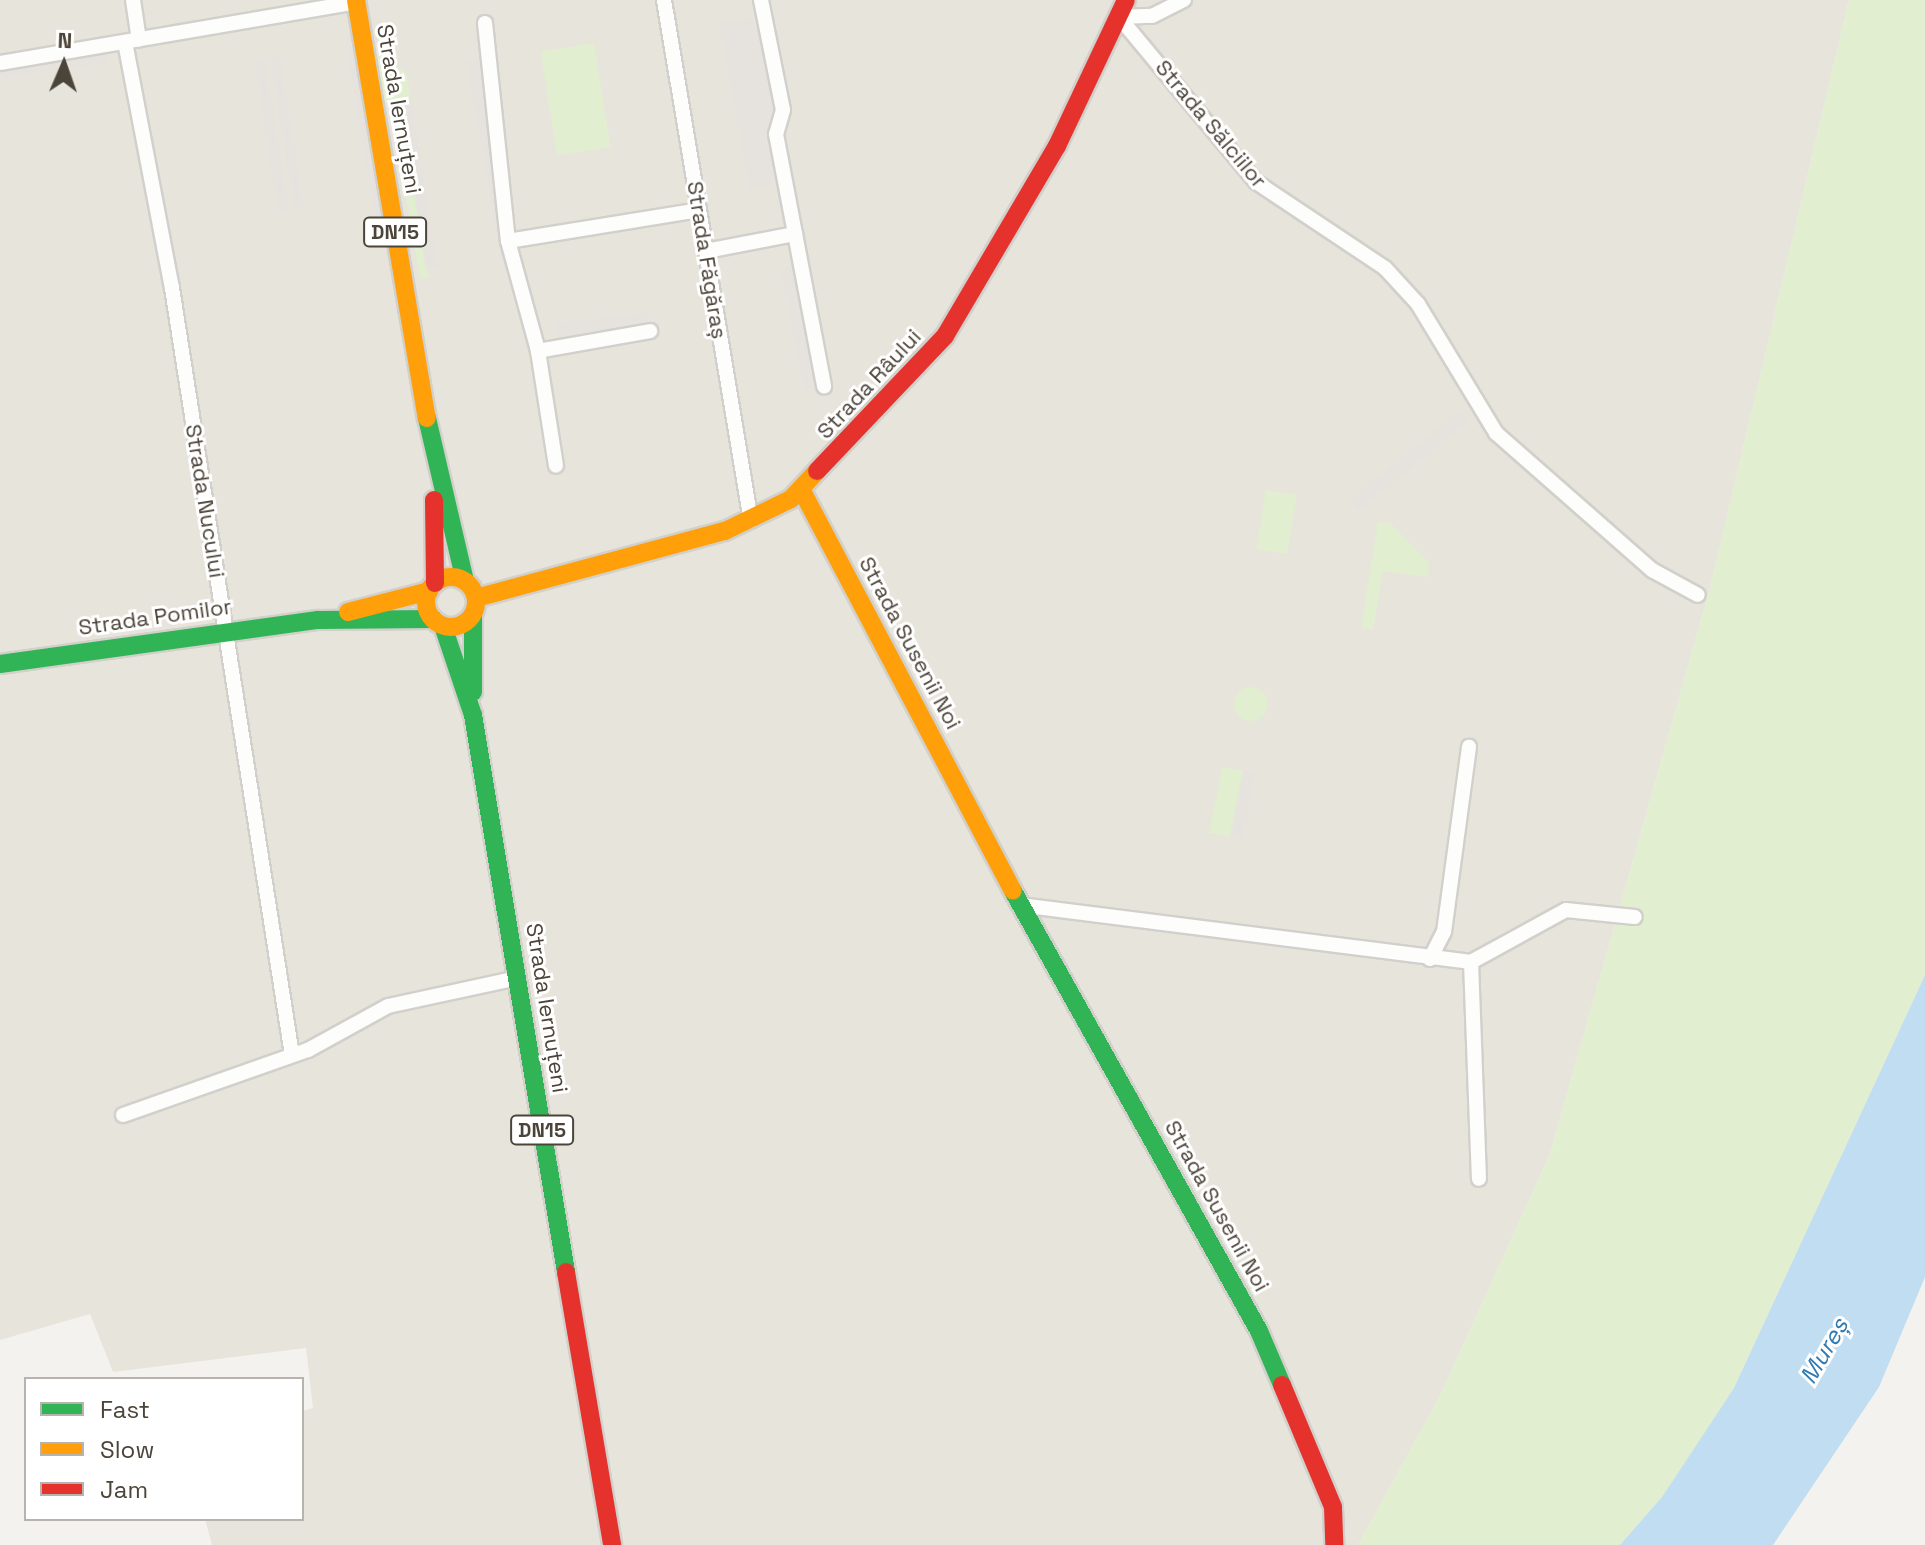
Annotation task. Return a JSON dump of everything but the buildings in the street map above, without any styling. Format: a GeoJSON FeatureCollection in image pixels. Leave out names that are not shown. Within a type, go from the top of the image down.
{"type":"FeatureCollection","features":[{"type":"Feature","properties":{"kind":"main road","name":"Strada Iernuțeni"},"geometry":{"type":"LineString","coordinates":[[356,1],[434,462],[465,581]]}},
{"type":"Feature","properties":{"kind":"main road","name":"Strada Râului"},"geometry":{"type":"LineString","coordinates":[[438,622],[460,626],[474,607],[751,521],[801,489],[945,336],[1057,146],[1123,9]]}},
{"type":"Feature","properties":{"kind":"main road","name":"Strada Iernuțeni"},"geometry":{"type":"LineString","coordinates":[[432,587],[434,462]]}},
{"type":"Feature","properties":{"kind":"main road","name":"Strada Susenii Noi"},"geometry":{"type":"LineString","coordinates":[[801,489],[1020,905],[1259,1331],[1333,1507],[1334,1545]]}},
{"type":"Feature","properties":{"kind":"main road","name":"Strada Pomilor"},"geometry":{"type":"LineString","coordinates":[[318,620],[432,587],[465,581]]}},
{"type":"Feature","properties":{"kind":"main road","name":"DN15"},"geometry":{"type":"LineString","coordinates":[[465,581],[474,607]]}},
{"type":"Feature","properties":{"kind":"main road","name":"DN15"},"geometry":{"type":"LineString","coordinates":[[432,587],[438,622]]}},
{"type":"Feature","properties":{"kind":"main road","name":"Strada Iernuțeni"},"geometry":{"type":"LineString","coordinates":[[474,607],[473,715],[612,1545]]}},
{"type":"Feature","properties":{"kind":"main road","name":"Strada Pomilor"},"geometry":{"type":"LineString","coordinates":[[0,664],[318,620],[438,622]]}},
{"type":"Feature","properties":{"kind":"main road","name":"Strada Iernuțeni"},"geometry":{"type":"LineString","coordinates":[[438,622],[473,715]]}},
{"type":"Feature","properties":{"kind":"street","name":"Strada Nucului"},"geometry":{"type":"LineString","coordinates":[[133,0],[132,41],[292,1055]]}},
{"type":"Feature","properties":{"kind":"street","name":"Strada Făgăraș"},"geometry":{"type":"LineString","coordinates":[[664,0],[751,521]]}},
{"type":"Feature","properties":{"kind":"street"},"geometry":{"type":"LineString","coordinates":[[761,0],[783,110],[776,134],[824,386]]}},
{"type":"Feature","properties":{"kind":"street"},"geometry":{"type":"LineString","coordinates":[[1123,9],[1152,16],[1184,0]]}},
{"type":"Feature","properties":{"kind":"street"},"geometry":{"type":"LineString","coordinates":[[0,63],[356,1]]}},
{"type":"Feature","properties":{"kind":"street","name":"Strada Sălciilor"},"geometry":{"type":"LineString","coordinates":[[1123,9],[1256,182],[1385,268],[1418,304],[1496,433],[1652,570],[1698,595]]}},
{"type":"Feature","properties":{"kind":"street"},"geometry":{"type":"LineString","coordinates":[[485,23],[508,241],[538,351],[556,466]]}},
{"type":"Feature","properties":{"kind":"street"},"geometry":{"type":"LineString","coordinates":[[508,241],[699,210]]}},
{"type":"Feature","properties":{"kind":"street"},"geometry":{"type":"LineString","coordinates":[[706,251],[795,234]]}},
{"type":"Feature","properties":{"kind":"street"},"geometry":{"type":"LineString","coordinates":[[538,351],[650,331]]}},
{"type":"Feature","properties":{"kind":"street"},"geometry":{"type":"LineString","coordinates":[[1430,959],[1444,932],[1469,747]]}},
{"type":"Feature","properties":{"kind":"street"},"geometry":{"type":"LineString","coordinates":[[1020,905],[1471,962],[1566,910],[1600,908],[1635,917]]}},
{"type":"Feature","properties":{"kind":"street"},"geometry":{"type":"LineString","coordinates":[[1471,962],[1479,1179]]}},
{"type":"Feature","properties":{"kind":"street"},"geometry":{"type":"LineString","coordinates":[[123,1115],[292,1055],[388,1006],[517,978]]}},
{"type":"Feature","properties":{"kind":"shaded area"},"geometry":{"type":"Polygon","coordinates":[[[0,0],[1849,0],[1710,588],[1550,1154],[1439,1398],[1358,1545],[212,1545],[206,1521],[304,1521],[304,1410],[313,1408],[306,1348],[113,1372],[90,1314],[0,1340],[0,0]]]}},
{"type":"Feature","properties":{"kind":"shaded area"},"geometry":{"type":"Polygon","coordinates":[[[763,15],[783,110],[776,134],[784,182],[749,189],[719,23],[763,15]]]}},
{"type":"Feature","properties":{"kind":"shaded area"},"geometry":{"type":"Polygon","coordinates":[[[354,34],[388,227],[378,229],[344,36],[354,34]]]}},
{"type":"Feature","properties":{"kind":"shaded area"},"geometry":{"type":"Polygon","coordinates":[[[106,50],[108,62],[1,79],[0,67],[106,50]]]}},
{"type":"Feature","properties":{"kind":"shaded area"},"geometry":{"type":"Polygon","coordinates":[[[280,56],[304,207],[294,209],[270,58],[280,56]]]}},
{"type":"Feature","properties":{"kind":"shaded area"},"geometry":{"type":"Polygon","coordinates":[[[265,59],[289,210],[278,212],[254,61],[265,59]]]}},
{"type":"Feature","properties":{"kind":"shaded area"},"geometry":{"type":"Polygon","coordinates":[[[484,59],[520,263],[502,266],[466,62],[484,59]]]}},
{"type":"Feature","properties":{"kind":"shaded area"},"geometry":{"type":"Polygon","coordinates":[[[411,98],[438,268],[426,270],[399,100],[411,98]]]}},
{"type":"Feature","properties":{"kind":"shaded area"},"geometry":{"type":"Polygon","coordinates":[[[801,265],[824,386],[804,390],[780,269],[801,265]]]}},
{"type":"Feature","properties":{"kind":"shaded area"},"geometry":{"type":"Polygon","coordinates":[[[648,313],[650,331],[557,341],[556,323],[648,313]]]}},
{"type":"Feature","properties":{"kind":"shaded area"},"geometry":{"type":"Polygon","coordinates":[[[1459,412],[1467,422],[1358,510],[1350,500],[1459,412]]]}},
{"type":"Feature","properties":{"kind":"shaded area"},"geometry":{"type":"Polygon","coordinates":[[[1244,771],[1255,773],[1243,838],[1233,836],[1244,771]]]}},
{"type":"Feature","properties":{"kind":"green space"},"geometry":{"type":"Polygon","coordinates":[[[1849,0],[1925,0],[1925,975],[1734,1388],[1662,1497],[1620,1545],[1358,1545],[1439,1398],[1550,1154],[1710,588],[1849,0]]]}},
{"type":"Feature","properties":{"kind":"green space"},"geometry":{"type":"Polygon","coordinates":[[[363,41],[407,74],[411,98],[399,101],[429,278],[420,279],[390,102],[374,105],[363,41]]]}},
{"type":"Feature","properties":{"kind":"green space"},"geometry":{"type":"Polygon","coordinates":[[[594,43],[610,147],[557,155],[541,51],[594,43]]]}},
{"type":"Feature","properties":{"kind":"green space"},"geometry":{"type":"Polygon","coordinates":[[[1266,490],[1297,495],[1287,554],[1257,549],[1266,490]]]}},
{"type":"Feature","properties":{"kind":"green space"},"geometry":{"type":"Polygon","coordinates":[[[1378,522],[1390,523],[1429,563],[1427,577],[1383,571],[1373,630],[1361,628],[1378,522]]]}},
{"type":"Feature","properties":{"kind":"green space"},"geometry":{"type":"Polygon","coordinates":[[[1251,687],[1263,692],[1268,704],[1263,716],[1251,721],[1239,716],[1234,704],[1239,692],[1251,687]]]}},
{"type":"Feature","properties":{"kind":"green space"},"geometry":{"type":"Polygon","coordinates":[[[1222,767],[1243,771],[1230,837],[1209,833],[1222,767]]]}},
{"type":"Feature","properties":{"kind":"water","name":"Mureș"},"geometry":{"type":"Polygon","coordinates":[[[1925,975],[1925,1277],[1879,1387],[1773,1545],[1620,1545],[1662,1497],[1734,1388],[1925,975]]]}},
{"type":"Feature","properties":{"kind":"traffic: fast"},"geometry":{"type":"LineString","coordinates":[[427,418],[465,581]]}},
{"type":"Feature","properties":{"kind":"traffic: fast"},"geometry":{"type":"LineString","coordinates":[[473,615],[473,692]]}},
{"type":"Feature","properties":{"kind":"traffic: fast"},"geometry":{"type":"LineString","coordinates":[[0,664],[318,620],[433,619]]}},
{"type":"Feature","properties":{"kind":"traffic: fast"},"geometry":{"type":"LineString","coordinates":[[443,626],[473,715],[566,1272]]}},
{"type":"Feature","properties":{"kind":"traffic: fast"},"geometry":{"type":"LineString","coordinates":[[1013,891],[1259,1331],[1282,1385]]}},
{"type":"Feature","properties":{"kind":"traffic: slow"},"geometry":{"type":"LineString","coordinates":[[356,0],[427,418]]}},
{"type":"Feature","properties":{"kind":"traffic: slow"},"geometry":{"type":"LineString","coordinates":[[476,598],[725,531],[791,499],[817,471]]}},
{"type":"Feature","properties":{"kind":"traffic: slow"},"geometry":{"type":"LineString","coordinates":[[801,489],[1013,891]]}},
{"type":"Feature","properties":{"kind":"traffic: slow"},"geometry":{"type":"LineString","coordinates":[[451,577],[469,584],[476,602],[469,620],[451,627],[433,620],[426,602],[433,584],[451,577]]}},
{"type":"Feature","properties":{"kind":"traffic: slow"},"geometry":{"type":"LineString","coordinates":[[348,612],[429,591]]}},
{"type":"Feature","properties":{"kind":"traffic: jam"},"geometry":{"type":"LineString","coordinates":[[817,471],[945,336],[1057,146],[1126,0]]}},
{"type":"Feature","properties":{"kind":"traffic: jam"},"geometry":{"type":"LineString","coordinates":[[434,500],[435,583]]}},
{"type":"Feature","properties":{"kind":"traffic: jam"},"geometry":{"type":"LineString","coordinates":[[566,1272],[612,1545]]}},
{"type":"Feature","properties":{"kind":"traffic: jam"},"geometry":{"type":"LineString","coordinates":[[1282,1385],[1333,1507],[1334,1545]]}}]}
